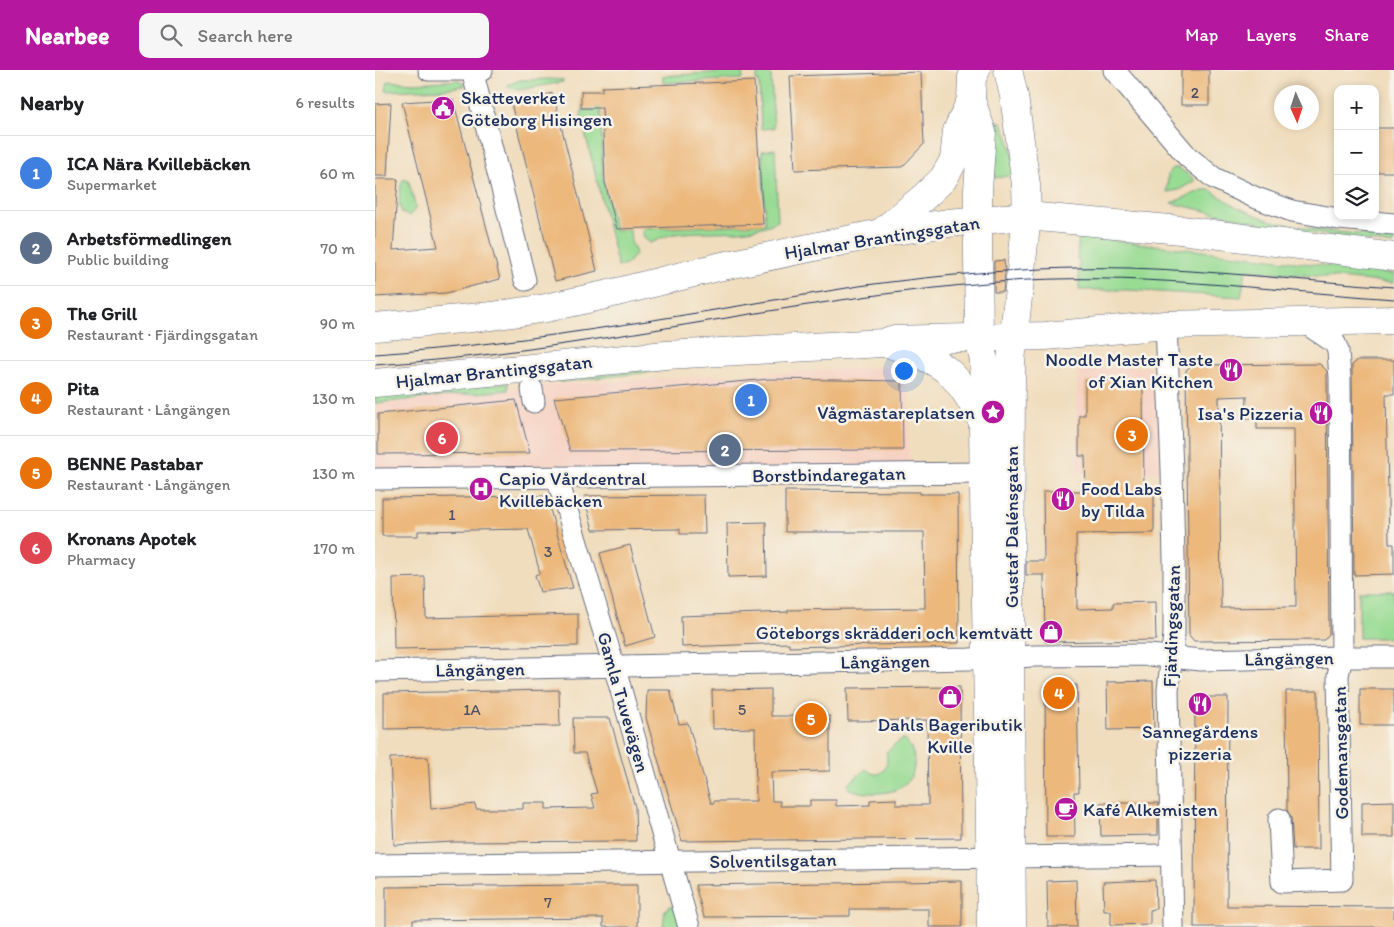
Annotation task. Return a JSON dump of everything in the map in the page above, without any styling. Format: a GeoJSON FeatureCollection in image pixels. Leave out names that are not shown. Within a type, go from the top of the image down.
{"type":"FeatureCollection","features":[{"type":"Feature","properties":{"kind":"main road","name":"Gustaf Dalénsgatan"},"geometry":{"type":"LineString","coordinates":[[976,70],[972,77],[971,100],[982,132],[978,190],[979,337],[984,361],[985,398],[983,472],[998,658],[1002,857],[1012,927]]}},
{"type":"Feature","properties":{"kind":"main road","name":"Gustaf Dalénsgatan"},"geometry":{"type":"LineString","coordinates":[[998,658],[1011,361],[1027,216],[1026,185],[1008,70]]}},
{"type":"Feature","properties":{"kind":"main road","name":"Gustaf Dalénsgatan"},"geometry":{"type":"LineString","coordinates":[[881,233],[943,179],[954,160],[957,131],[971,100]]}},
{"type":"Feature","properties":{"kind":"main road","name":"Hjalmar Brantingsgatan"},"geometry":{"type":"LineString","coordinates":[[375,327],[492,316],[546,308],[727,264],[881,233],[948,223],[1027,216],[1181,230],[1394,257]]}},
{"type":"Feature","properties":{"kind":"main road","name":"Hjalmar Brantingsgatan"},"geometry":{"type":"LineString","coordinates":[[375,383],[666,355],[883,343],[891,340],[1045,336],[1167,325],[1394,320]]}},
{"type":"Feature","properties":{"kind":"main road"},"geometry":{"type":"LineString","coordinates":[[883,343],[910,350],[933,360],[946,369],[967,392],[983,422]]}},
{"type":"Feature","properties":{"kind":"main road","name":"Gustaf Dalénsgatan"},"geometry":{"type":"LineString","coordinates":[[991,927],[1002,857]]}},
{"type":"Feature","properties":{"kind":"street"},"geometry":{"type":"LineString","coordinates":[[429,70],[482,70]]}},
{"type":"Feature","properties":{"kind":"street"},"geometry":{"type":"LineString","coordinates":[[472,70],[525,280]]}},
{"type":"Feature","properties":{"kind":"street"},"geometry":{"type":"LineString","coordinates":[[1114,70],[1188,157],[1214,178],[1254,198],[1292,211],[1339,219],[1394,224]]}},
{"type":"Feature","properties":{"kind":"street","name":"Godemansgatan"},"geometry":{"type":"LineString","coordinates":[[1279,819],[1282,882],[1342,880],[1338,675],[1342,657],[1340,378],[1338,353],[1335,343],[1302,321]]}},
{"type":"Feature","properties":{"kind":"street","name":"Fjärdingsgatan"},"geometry":{"type":"LineString","coordinates":[[1167,325],[1172,470],[1174,625],[1173,657],[1168,690],[1173,927]]}},
{"type":"Feature","properties":{"kind":"street","name":"Borstbindaregatan"},"geometry":{"type":"LineString","coordinates":[[375,479],[983,472]]}},
{"type":"Feature","properties":{"kind":"street","name":"Gamla Tuvevägen"},"geometry":{"type":"LineString","coordinates":[[557,477],[689,927]]}},
{"type":"Feature","properties":{"kind":"street","name":"Långängen"},"geometry":{"type":"LineString","coordinates":[[375,671],[1035,656],[1149,656],[1201,660],[1394,657]]}},
{"type":"Feature","properties":{"kind":"street","name":"Solventilsgatan"},"geometry":{"type":"LineString","coordinates":[[375,865],[1171,855]]}},
{"type":"Feature","properties":{"kind":"shaded area"},"geometry":{"type":"Polygon","coordinates":[[[908,366],[909,468],[375,470],[376,405],[552,384],[908,366]]]}},
{"type":"Feature","properties":{"kind":"shaded area"},"geometry":{"type":"Polygon","coordinates":[[[1158,366],[1160,472],[1077,473],[1077,369],[1158,366]]]}},
{"type":"Feature","properties":{"kind":"green space"},"geometry":{"type":"Polygon","coordinates":[[[742,71],[743,79],[663,83],[663,76],[742,71]]]}},
{"type":"Feature","properties":{"kind":"green space"},"geometry":{"type":"Polygon","coordinates":[[[768,71],[771,76],[774,128],[761,129],[759,81],[756,81],[758,73],[768,71]]]}},
{"type":"Feature","properties":{"kind":"green space"},"geometry":{"type":"Polygon","coordinates":[[[458,80],[465,84],[464,86],[443,89],[386,91],[388,81],[415,83],[458,80]]]}},
{"type":"Feature","properties":{"kind":"green space"},"geometry":{"type":"Polygon","coordinates":[[[520,80],[563,80],[563,82],[519,90],[508,87],[508,85],[520,80]]]}},
{"type":"Feature","properties":{"kind":"green space"},"geometry":{"type":"Polygon","coordinates":[[[600,97],[603,182],[615,230],[630,230],[631,242],[636,253],[626,265],[618,267],[581,116],[582,110],[597,110],[597,98],[600,97]]]}},
{"type":"Feature","properties":{"kind":"green space"},"geometry":{"type":"Polygon","coordinates":[[[997,122],[1002,122],[1011,147],[1016,175],[994,178],[997,122]]]}},
{"type":"Feature","properties":{"kind":"green space"},"geometry":{"type":"Polygon","coordinates":[[[775,149],[778,221],[766,226],[740,231],[671,235],[650,243],[644,238],[642,229],[765,224],[762,151],[775,149]]]}},
{"type":"Feature","properties":{"kind":"green space"},"geometry":{"type":"Polygon","coordinates":[[[1172,168],[1179,168],[1194,179],[1194,181],[1179,190],[1167,192],[1168,174],[1172,168]]]}},
{"type":"Feature","properties":{"kind":"green space"},"geometry":{"type":"Polygon","coordinates":[[[405,179],[409,182],[415,205],[415,209],[409,216],[402,213],[399,201],[402,181],[405,179]]]}},
{"type":"Feature","properties":{"kind":"green space"},"geometry":{"type":"Polygon","coordinates":[[[1203,190],[1210,190],[1237,207],[1268,220],[1311,229],[1394,238],[1394,245],[1286,229],[1171,203],[1203,190]]]}},
{"type":"Feature","properties":{"kind":"green space"},"geometry":{"type":"Polygon","coordinates":[[[1079,236],[1394,274],[1394,283],[1246,270],[1241,297],[1127,290],[1079,290],[1079,259],[1077,259],[1079,236]]]}},
{"type":"Feature","properties":{"kind":"green space"},"geometry":{"type":"Polygon","coordinates":[[[669,367],[668,370],[561,382],[551,379],[669,367]]]}},
{"type":"Feature","properties":{"kind":"green space"},"geometry":{"type":"Polygon","coordinates":[[[508,383],[508,390],[375,403],[375,393],[508,383]]]}},
{"type":"Feature","properties":{"kind":"green space"},"geometry":{"type":"Polygon","coordinates":[[[1359,591],[1394,591],[1394,638],[1359,638],[1359,591]]]}},
{"type":"Feature","properties":{"kind":"green space"},"geometry":{"type":"Polygon","coordinates":[[[901,740],[905,740],[911,748],[914,757],[912,775],[907,783],[890,792],[869,793],[849,789],[848,784],[866,769],[876,774],[883,771],[887,763],[886,752],[901,740]]]}},
{"type":"Feature","properties":{"kind":"green space"},"geometry":{"type":"Polygon","coordinates":[[[676,906],[683,927],[663,927],[665,910],[676,906]]]}},
{"type":"Feature","properties":{"kind":"building"},"geometry":{"type":"Polygon","coordinates":[[[1181,70],[1209,70],[1209,105],[1181,105],[1181,70]]]}},
{"type":"Feature","properties":{"kind":"building"},"geometry":{"type":"Polygon","coordinates":[[[921,72],[924,144],[902,167],[795,170],[790,76],[921,72]]]}},
{"type":"Feature","properties":{"kind":"building"},"geometry":{"type":"Polygon","coordinates":[[[754,81],[763,224],[617,229],[605,182],[602,108],[581,108],[581,91],[602,91],[602,87],[754,81]]]}},
{"type":"Feature","properties":{"kind":"building"},"geometry":{"type":"Polygon","coordinates":[[[553,93],[597,271],[555,281],[511,103],[553,93]]]}},
{"type":"Feature","properties":{"kind":"building"},"geometry":{"type":"Polygon","coordinates":[[[453,99],[500,279],[446,293],[375,297],[375,179],[398,179],[393,250],[438,247],[402,102],[453,99]]]}},
{"type":"Feature","properties":{"kind":"building"},"geometry":{"type":"Polygon","coordinates":[[[391,103],[387,176],[375,176],[375,104],[391,103]]]}},
{"type":"Feature","properties":{"kind":"building"},"geometry":{"type":"Polygon","coordinates":[[[1379,128],[1394,128],[1394,172],[1379,172],[1379,128]]]}},
{"type":"Feature","properties":{"kind":"building"},"geometry":{"type":"Polygon","coordinates":[[[1004,260],[1003,292],[994,292],[994,261],[1004,260]]]}},
{"type":"Feature","properties":{"kind":"building"},"geometry":{"type":"Polygon","coordinates":[[[1358,360],[1394,360],[1394,394],[1386,394],[1389,544],[1394,544],[1394,574],[1354,575],[1352,365],[1358,360]]]}},
{"type":"Feature","properties":{"kind":"building"},"geometry":{"type":"Polygon","coordinates":[[[1320,364],[1327,371],[1329,634],[1324,640],[1194,641],[1189,635],[1186,370],[1192,365],[1320,364]],[[1247,396],[1219,397],[1221,608],[1296,607],[1294,429],[1257,429],[1257,419],[1246,419],[1247,396]]]}},
{"type":"Feature","properties":{"kind":"building"},"geometry":{"type":"Polygon","coordinates":[[[770,379],[902,381],[903,450],[570,451],[554,398],[770,379]]]}},
{"type":"Feature","properties":{"kind":"building"},"geometry":{"type":"Polygon","coordinates":[[[1119,380],[1120,388],[1143,388],[1144,490],[1154,490],[1154,533],[1076,534],[1077,609],[1113,608],[1113,603],[1155,602],[1156,640],[1045,642],[1044,575],[1026,575],[1026,561],[1044,561],[1043,491],[1086,491],[1085,456],[1079,456],[1079,415],[1085,415],[1085,381],[1119,380]]]}},
{"type":"Feature","properties":{"kind":"building"},"geometry":{"type":"Polygon","coordinates":[[[516,400],[530,453],[378,454],[378,414],[516,400]]]}},
{"type":"Feature","properties":{"kind":"building"},"geometry":{"type":"Polygon","coordinates":[[[785,491],[958,494],[959,643],[789,647],[789,643],[682,647],[681,616],[788,612],[788,610],[925,608],[924,532],[785,532],[785,491]]]}},
{"type":"Feature","properties":{"kind":"building"},"geometry":{"type":"Polygon","coordinates":[[[704,495],[705,534],[680,534],[680,529],[593,530],[584,496],[704,495]]]}},
{"type":"Feature","properties":{"kind":"building"},"geometry":{"type":"Polygon","coordinates":[[[546,496],[573,588],[540,592],[535,575],[540,573],[528,529],[418,531],[418,536],[382,536],[382,498],[546,496]]]}},
{"type":"Feature","properties":{"kind":"building"},"geometry":{"type":"Polygon","coordinates":[[[766,522],[767,576],[728,577],[727,523],[766,522]]]}},
{"type":"Feature","properties":{"kind":"building"},"geometry":{"type":"Polygon","coordinates":[[[630,545],[655,637],[625,646],[600,553],[630,545]]]}},
{"type":"Feature","properties":{"kind":"building"},"geometry":{"type":"Polygon","coordinates":[[[425,577],[426,618],[578,614],[578,646],[394,649],[393,578],[425,577]]]}},
{"type":"Feature","properties":{"kind":"building"},"geometry":{"type":"Polygon","coordinates":[[[1153,681],[1154,729],[1108,730],[1107,682],[1153,681]]]}},
{"type":"Feature","properties":{"kind":"building"},"geometry":{"type":"Polygon","coordinates":[[[1045,685],[1077,685],[1079,792],[1074,792],[1075,837],[1046,837],[1045,685]]]}},
{"type":"Feature","properties":{"kind":"building"},"geometry":{"type":"Polygon","coordinates":[[[960,687],[961,838],[682,841],[646,718],[647,690],[670,690],[679,724],[688,723],[711,803],[714,803],[714,801],[756,801],[755,728],[713,729],[712,690],[771,689],[771,716],[830,716],[830,771],[771,772],[772,801],[780,801],[780,806],[810,806],[810,800],[836,800],[836,806],[870,805],[870,800],[896,799],[896,805],[928,805],[927,720],[848,721],[847,688],[960,687]]]}},
{"type":"Feature","properties":{"kind":"building"},"geometry":{"type":"Polygon","coordinates":[[[1360,689],[1394,689],[1394,725],[1360,725],[1360,689]]]}},
{"type":"Feature","properties":{"kind":"building"},"geometry":{"type":"Polygon","coordinates":[[[559,690],[560,726],[384,729],[384,693],[559,690]]]}},
{"type":"Feature","properties":{"kind":"building"},"geometry":{"type":"Polygon","coordinates":[[[1286,691],[1318,691],[1319,849],[1293,849],[1291,818],[1287,810],[1286,691]]]}},
{"type":"Feature","properties":{"kind":"building"},"geometry":{"type":"Polygon","coordinates":[[[1195,697],[1228,697],[1227,906],[1394,907],[1394,927],[1194,927],[1195,697]]]}},
{"type":"Feature","properties":{"kind":"building"},"geometry":{"type":"Polygon","coordinates":[[[573,718],[610,718],[635,807],[636,841],[454,842],[394,845],[390,758],[428,757],[431,809],[475,804],[476,809],[523,809],[523,803],[546,803],[546,809],[595,808],[591,794],[597,793],[585,753],[574,753],[573,718]]]}},
{"type":"Feature","properties":{"kind":"building"},"geometry":{"type":"Polygon","coordinates":[[[1394,801],[1394,837],[1362,837],[1362,802],[1394,801]]]}},
{"type":"Feature","properties":{"kind":"building"},"geometry":{"type":"Polygon","coordinates":[[[1100,803],[1158,803],[1158,835],[1101,836],[1100,803]]]}},
{"type":"Feature","properties":{"kind":"building"},"geometry":{"type":"Polygon","coordinates":[[[1076,880],[1077,927],[1048,927],[1047,881],[1076,880]]]}},
{"type":"Feature","properties":{"kind":"building"},"geometry":{"type":"Polygon","coordinates":[[[1155,880],[1156,909],[1150,910],[1150,924],[1111,925],[1111,911],[1104,911],[1103,882],[1155,880]]]}},
{"type":"Feature","properties":{"kind":"building"},"geometry":{"type":"Polygon","coordinates":[[[962,881],[962,927],[929,927],[929,909],[850,909],[850,916],[704,917],[695,885],[962,881]]]}},
{"type":"Feature","properties":{"kind":"building"},"geometry":{"type":"Polygon","coordinates":[[[637,885],[637,927],[603,927],[603,918],[413,920],[413,926],[386,926],[386,887],[637,885]]]}},
{"type":"Feature","properties":{"kind":"tram line"},"geometry":{"type":"LineString","coordinates":[[375,354],[557,335],[859,286],[994,272],[1062,268],[1163,269],[1394,287]]}},
{"type":"Feature","properties":{"kind":"tram line"},"geometry":{"type":"LineString","coordinates":[[375,365],[531,349],[842,300],[998,282],[1047,279],[1147,280],[1394,299]]}},
{"type":"Feature","properties":{"kind":"place","name":"Skatteverket Göteborg Hisingen"},"geometry":{"type":"Point","coordinates":[443,108]}},
{"type":"Feature","properties":{"kind":"place","name":"Noodle Master Taste of Xian Kitchen"},"geometry":{"type":"Point","coordinates":[1231,370]}},
{"type":"Feature","properties":{"kind":"place","name":"ICA Nära Kvillebäcken"},"geometry":{"type":"Point","coordinates":[751,400]}},
{"type":"Feature","properties":{"kind":"place","name":"Vågmästareplatsen"},"geometry":{"type":"Point","coordinates":[993,412]}},
{"type":"Feature","properties":{"kind":"place","name":"Isa's Pizzeria"},"geometry":{"type":"Point","coordinates":[1321,413]}},
{"type":"Feature","properties":{"kind":"place","name":"The Grill"},"geometry":{"type":"Point","coordinates":[1132,435]}},
{"type":"Feature","properties":{"kind":"place","name":"Kronans Apotek"},"geometry":{"type":"Point","coordinates":[442,438]}},
{"type":"Feature","properties":{"kind":"place","name":"Arbetsförmedlingen"},"geometry":{"type":"Point","coordinates":[725,450]}},
{"type":"Feature","properties":{"kind":"place","name":"Capio Vårdcentral Kvillebäcken"},"geometry":{"type":"Point","coordinates":[481,489]}},
{"type":"Feature","properties":{"kind":"place","name":"Food Labs by Tilda"},"geometry":{"type":"Point","coordinates":[1063,499]}},
{"type":"Feature","properties":{"kind":"place","name":"Göteborgs skrädderi och kemtvätt"},"geometry":{"type":"Point","coordinates":[1051,632]}},
{"type":"Feature","properties":{"kind":"place","name":"Pita"},"geometry":{"type":"Point","coordinates":[1059,693]}},
{"type":"Feature","properties":{"kind":"place","name":"Dahls Bageributik Kville"},"geometry":{"type":"Point","coordinates":[950,697]}},
{"type":"Feature","properties":{"kind":"place","name":"Sannegårdens pizzeria"},"geometry":{"type":"Point","coordinates":[1200,704]}},
{"type":"Feature","properties":{"kind":"place","name":"BENNE Pastabar"},"geometry":{"type":"Point","coordinates":[811,719]}},
{"type":"Feature","properties":{"kind":"place","name":"Kafé Alkemisten"},"geometry":{"type":"Point","coordinates":[1066,809]}}]}
